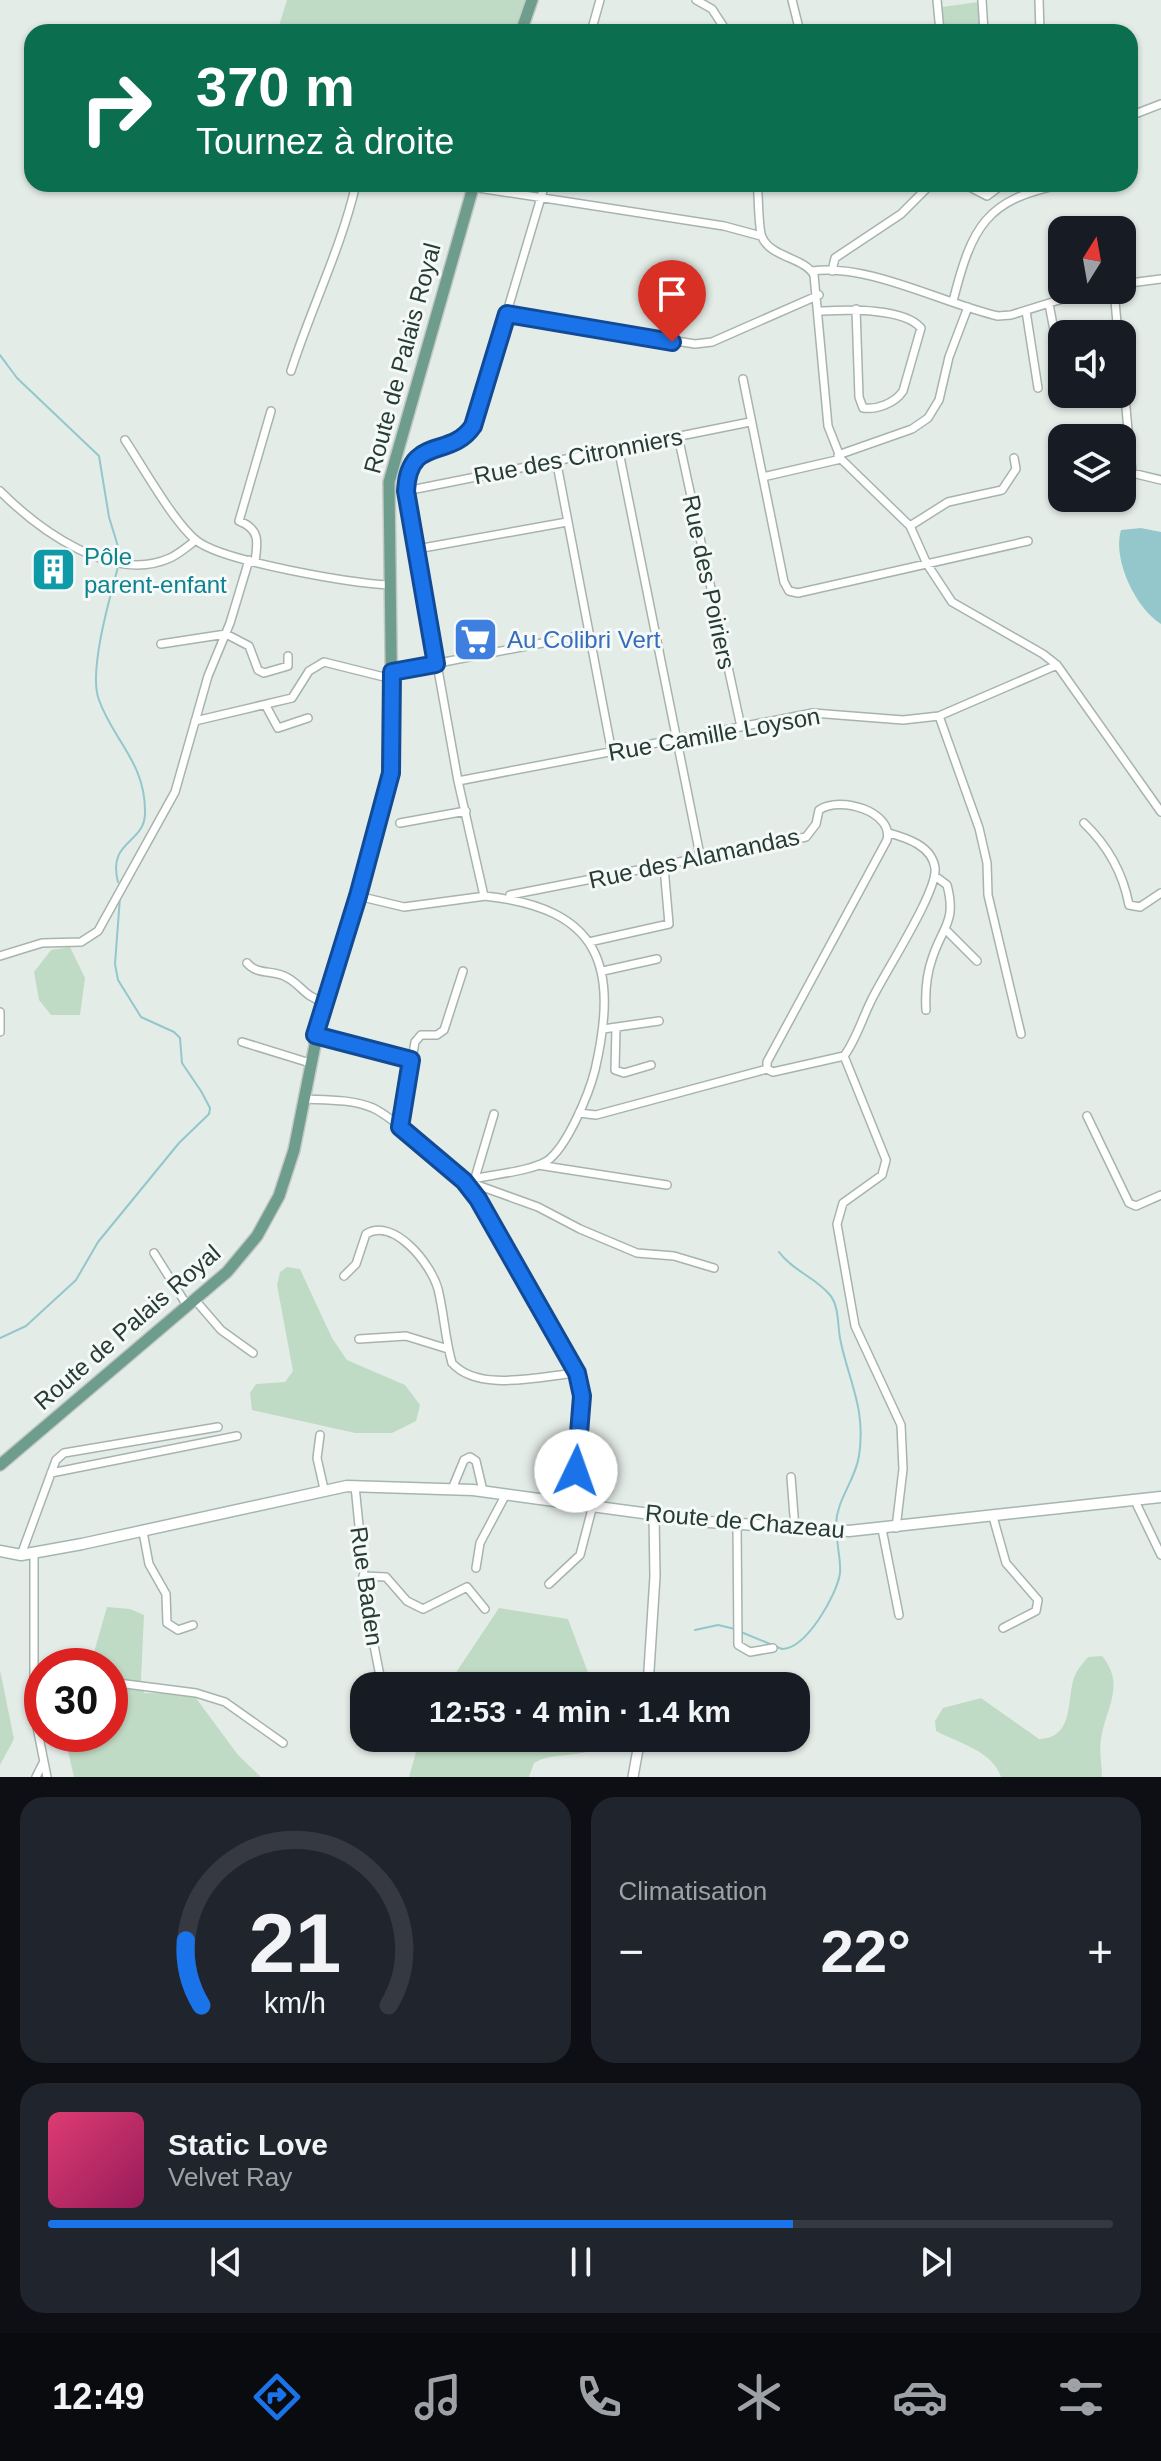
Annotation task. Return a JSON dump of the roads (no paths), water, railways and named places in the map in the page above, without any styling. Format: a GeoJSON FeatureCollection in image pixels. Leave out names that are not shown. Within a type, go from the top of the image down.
{"type":"FeatureCollection","features":[{"type":"Feature","properties":{"kind":"main road"},"geometry":{"type":"LineString","coordinates":[[524,24],[532,0]]}},
{"type":"Feature","properties":{"kind":"main road","name":"Route de Palais Royal"},"geometry":{"type":"LineString","coordinates":[[0,1465],[227,1272],[257,1236],[279,1196],[304,1099],[315,1035],[358,896],[391,773],[388,508],[393,458],[471,192]]}},
{"type":"Feature","properties":{"kind":"main road","name":"Route de Chazeau"},"geometry":{"type":"LineString","coordinates":[[0,1551],[21,1555],[34,1553],[262,1508],[324,1489],[355,1486],[506,1493],[654,1515],[795,1529],[849,1531],[1161,1497]]}},
{"type":"Feature","properties":{"kind":"street"},"geometry":{"type":"LineString","coordinates":[[593,24],[600,0]]}},
{"type":"Feature","properties":{"kind":"street"},"geometry":{"type":"LineString","coordinates":[[696,0],[712,9],[722,24]]}},
{"type":"Feature","properties":{"kind":"street"},"geometry":{"type":"LineString","coordinates":[[792,0],[798,24]]}},
{"type":"Feature","properties":{"kind":"street"},"geometry":{"type":"LineString","coordinates":[[937,0],[939,24]]}},
{"type":"Feature","properties":{"kind":"street"},"geometry":{"type":"LineString","coordinates":[[982,0],[984,24]]}},
{"type":"Feature","properties":{"kind":"street"},"geometry":{"type":"LineString","coordinates":[[1039,0],[1040,24]]}},
{"type":"Feature","properties":{"kind":"street"},"geometry":{"type":"LineString","coordinates":[[1138,113],[1161,104]]}},
{"type":"Feature","properties":{"kind":"street"},"geometry":{"type":"LineString","coordinates":[[291,371],[319,288],[344,232],[354,192]]}},
{"type":"Feature","properties":{"kind":"street"},"geometry":{"type":"LineString","coordinates":[[504,192],[724,226],[761,236],[772,247],[812,271],[832,271],[904,285],[998,316],[1049,304],[1052,320]]}},
{"type":"Feature","properties":{"kind":"street"},"geometry":{"type":"LineString","coordinates":[[464,1181],[548,1160],[579,1113],[590,1090],[606,1010],[603,971],[589,942],[563,919],[535,905],[484,896],[458,781],[406,491],[412,461],[420,454],[465,436],[473,426],[542,192]]}},
{"type":"Feature","properties":{"kind":"street"},"geometry":{"type":"LineString","coordinates":[[758,192],[761,236]]}},
{"type":"Feature","properties":{"kind":"street"},"geometry":{"type":"LineString","coordinates":[[832,271],[835,258],[901,214],[923,192]]}},
{"type":"Feature","properties":{"kind":"street"},"geometry":{"type":"LineString","coordinates":[[953,301],[967,248],[989,214],[1032,192]]}},
{"type":"Feature","properties":{"kind":"street"},"geometry":{"type":"LineString","coordinates":[[812,271],[819,295],[828,426],[840,457],[910,526],[939,585],[964,611],[1043,654],[1057,665],[1161,812]]}},
{"type":"Feature","properties":{"kind":"street"},"geometry":{"type":"LineString","coordinates":[[1136,282],[1161,279]]}},
{"type":"Feature","properties":{"kind":"street"},"geometry":{"type":"LineString","coordinates":[[507,314],[695,344],[712,342],[819,295]]}},
{"type":"Feature","properties":{"kind":"street"},"geometry":{"type":"LineString","coordinates":[[763,477],[840,457],[912,429],[928,418],[939,400],[949,357],[968,307]]}},
{"type":"Feature","properties":{"kind":"street"},"geometry":{"type":"LineString","coordinates":[[820,311],[856,309],[911,320],[921,328],[903,391],[898,399],[872,408],[863,408],[859,397],[856,309]]}},
{"type":"Feature","properties":{"kind":"street"},"geometry":{"type":"LineString","coordinates":[[1026,311],[1038,388]]}},
{"type":"Feature","properties":{"kind":"street"},"geometry":{"type":"LineString","coordinates":[[743,379],[784,582],[789,591],[798,593],[1028,541]]}},
{"type":"Feature","properties":{"kind":"street"},"geometry":{"type":"LineString","coordinates":[[1126,408],[1132,473],[1161,480]]}},
{"type":"Feature","properties":{"kind":"street"},"geometry":{"type":"LineString","coordinates":[[0,956],[42,943],[81,942],[98,931],[175,792],[208,676],[252,561],[256,535],[253,528],[239,521],[271,411]]}},
{"type":"Feature","properties":{"kind":"street","name":"Rue des Citronniers"},"geometry":{"type":"LineString","coordinates":[[406,491],[750,422]]}},
{"type":"Feature","properties":{"kind":"street","name":"Rue des Poiriers"},"geometry":{"type":"LineString","coordinates":[[678,436],[741,727]]}},
{"type":"Feature","properties":{"kind":"street"},"geometry":{"type":"LineString","coordinates":[[125,440],[196,540],[252,561],[348,583],[389,585]]}},
{"type":"Feature","properties":{"kind":"street"},"geometry":{"type":"LineString","coordinates":[[618,447],[701,860]]}},
{"type":"Feature","properties":{"kind":"street"},"geometry":{"type":"LineString","coordinates":[[910,526],[948,502],[1002,490],[1016,469],[1014,458]]}},
{"type":"Feature","properties":{"kind":"street"},"geometry":{"type":"LineString","coordinates":[[556,459],[612,753]]}},
{"type":"Feature","properties":{"kind":"street"},"geometry":{"type":"LineString","coordinates":[[0,491],[36,524],[58,537],[113,560],[149,564],[172,557],[196,540]]}},
{"type":"Feature","properties":{"kind":"street"},"geometry":{"type":"LineString","coordinates":[[417,549],[567,522]]}},
{"type":"Feature","properties":{"kind":"street"},"geometry":{"type":"LineString","coordinates":[[161,644],[226,634],[249,646],[261,673],[288,666],[288,656]]}},
{"type":"Feature","properties":{"kind":"street"},"geometry":{"type":"LineString","coordinates":[[195,721],[266,706],[296,696],[309,671],[324,662],[392,675],[589,634]]}},
{"type":"Feature","properties":{"kind":"street","name":"Rue Camille Loyson"},"geometry":{"type":"LineString","coordinates":[[458,781],[813,713],[903,720],[939,716],[1057,665]]}},
{"type":"Feature","properties":{"kind":"street"},"geometry":{"type":"LineString","coordinates":[[266,706],[278,728],[308,718]]}},
{"type":"Feature","properties":{"kind":"street"},"geometry":{"type":"LineString","coordinates":[[939,716],[979,828],[987,863],[988,895],[1021,1034]]}},
{"type":"Feature","properties":{"kind":"street","name":"Rue des Alamandas"},"geometry":{"type":"LineString","coordinates":[[358,896],[404,907],[523,894],[701,860],[806,837],[816,824],[819,810],[834,803],[847,803],[870,812],[889,833]]}},
{"type":"Feature","properties":{"kind":"street"},"geometry":{"type":"LineString","coordinates":[[400,823],[466,811]]}},
{"type":"Feature","properties":{"kind":"street"},"geometry":{"type":"LineString","coordinates":[[1084,823],[1101,841],[1124,878],[1129,905],[1140,907],[1161,893]]}},
{"type":"Feature","properties":{"kind":"street"},"geometry":{"type":"LineString","coordinates":[[579,1113],[596,1115],[767,1065],[889,833],[909,839],[925,850],[935,866],[935,876],[844,1056],[886,1160],[882,1175],[843,1203],[837,1224],[855,1326],[901,1425],[903,1469],[896,1528]]}},
{"type":"Feature","properties":{"kind":"street"},"geometry":{"type":"LineString","coordinates":[[589,942],[669,924],[672,917],[664,867]]}},
{"type":"Feature","properties":{"kind":"street"},"geometry":{"type":"LineString","coordinates":[[926,1010],[930,964],[947,931],[950,911],[948,890],[943,880],[935,876]]}},
{"type":"Feature","properties":{"kind":"street"},"geometry":{"type":"LineString","coordinates":[[947,931],[977,961]]}},
{"type":"Feature","properties":{"kind":"street"},"geometry":{"type":"LineString","coordinates":[[603,971],[657,959]]}},
{"type":"Feature","properties":{"kind":"street"},"geometry":{"type":"LineString","coordinates":[[247,963],[253,970],[287,977],[306,995],[324,1002]]}},
{"type":"Feature","properties":{"kind":"street"},"geometry":{"type":"LineString","coordinates":[[400,1127],[418,1037],[426,1033],[437,1035],[444,1030],[463,971]]}},
{"type":"Feature","properties":{"kind":"street"},"geometry":{"type":"LineString","coordinates":[[0,1012],[0,1032]]}},
{"type":"Feature","properties":{"kind":"street"},"geometry":{"type":"LineString","coordinates":[[603,1029],[659,1021]]}},
{"type":"Feature","properties":{"kind":"street"},"geometry":{"type":"LineString","coordinates":[[616,1028],[615,1070],[624,1073],[651,1065]]}},
{"type":"Feature","properties":{"kind":"street"},"geometry":{"type":"LineString","coordinates":[[315,1035],[411,1060]]}},
{"type":"Feature","properties":{"kind":"street"},"geometry":{"type":"LineString","coordinates":[[242,1042],[310,1063]]}},
{"type":"Feature","properties":{"kind":"street"},"geometry":{"type":"LineString","coordinates":[[767,1065],[773,1072],[844,1056]]}},
{"type":"Feature","properties":{"kind":"street"},"geometry":{"type":"LineString","coordinates":[[304,1099],[356,1103],[375,1109],[464,1181],[577,1373],[582,1396],[576,1453],[587,1504],[580,1555],[549,1584]]}},
{"type":"Feature","properties":{"kind":"street"},"geometry":{"type":"LineString","coordinates":[[475,1178],[494,1114]]}},
{"type":"Feature","properties":{"kind":"street"},"geometry":{"type":"LineString","coordinates":[[1087,1116],[1129,1203],[1136,1206],[1161,1195]]}},
{"type":"Feature","properties":{"kind":"street"},"geometry":{"type":"LineString","coordinates":[[536,1165],[667,1185]]}},
{"type":"Feature","properties":{"kind":"street"},"geometry":{"type":"LineString","coordinates":[[464,1181],[538,1207],[637,1253],[670,1256],[714,1268]]}},
{"type":"Feature","properties":{"kind":"street"},"geometry":{"type":"LineString","coordinates":[[344,1276],[356,1264],[366,1234],[373,1230],[393,1232],[406,1242],[429,1270],[438,1288],[452,1363],[468,1377],[513,1379],[577,1373]]}},
{"type":"Feature","properties":{"kind":"street"},"geometry":{"type":"LineString","coordinates":[[154,1253],[192,1304],[253,1353]]}},
{"type":"Feature","properties":{"kind":"street"},"geometry":{"type":"LineString","coordinates":[[359,1339],[406,1336],[448,1349]]}},
{"type":"Feature","properties":{"kind":"street"},"geometry":{"type":"LineString","coordinates":[[21,1555],[56,1460],[78,1448],[218,1427]]}},
{"type":"Feature","properties":{"kind":"street"},"geometry":{"type":"LineString","coordinates":[[320,1435],[317,1458],[324,1489]]}},
{"type":"Feature","properties":{"kind":"street"},"geometry":{"type":"LineString","coordinates":[[51,1473],[237,1436]]}},
{"type":"Feature","properties":{"kind":"street"},"geometry":{"type":"LineString","coordinates":[[452,1489],[464,1460],[470,1457],[476,1461],[483,1491]]}},
{"type":"Feature","properties":{"kind":"street"},"geometry":{"type":"LineString","coordinates":[[791,1477],[795,1529]]}},
{"type":"Feature","properties":{"kind":"street","name":"Rue Baden"},"geometry":{"type":"LineString","coordinates":[[355,1486],[363,1576],[380,1672]]}},
{"type":"Feature","properties":{"kind":"street"},"geometry":{"type":"LineString","coordinates":[[476,1568],[480,1543],[506,1493]]}},
{"type":"Feature","properties":{"kind":"street"},"geometry":{"type":"LineString","coordinates":[[1135,1501],[1161,1555]]}},
{"type":"Feature","properties":{"kind":"street"},"geometry":{"type":"LineString","coordinates":[[649,1672],[655,1576],[654,1515]]}},
{"type":"Feature","properties":{"kind":"street"},"geometry":{"type":"LineString","coordinates":[[993,1517],[1006,1563],[1038,1600],[1036,1611],[1003,1628]]}},
{"type":"Feature","properties":{"kind":"street"},"geometry":{"type":"LineString","coordinates":[[737,1524],[738,1645],[750,1652],[773,1648]]}},
{"type":"Feature","properties":{"kind":"street"},"geometry":{"type":"LineString","coordinates":[[882,1529],[899,1615]]}},
{"type":"Feature","properties":{"kind":"street"},"geometry":{"type":"LineString","coordinates":[[143,1532],[149,1564],[166,1594],[167,1623],[178,1630],[193,1625]]}},
{"type":"Feature","properties":{"kind":"street"},"geometry":{"type":"LineString","coordinates":[[33,1648],[34,1553]]}},
{"type":"Feature","properties":{"kind":"street"},"geometry":{"type":"LineString","coordinates":[[363,1576],[386,1577],[407,1601],[423,1609],[467,1587],[485,1609]]}},
{"type":"Feature","properties":{"kind":"street"},"geometry":{"type":"LineString","coordinates":[[128,1684],[196,1693],[225,1702],[283,1743]]}},
{"type":"Feature","properties":{"kind":"street"},"geometry":{"type":"LineString","coordinates":[[41,1752],[47,1777]]}},
{"type":"Feature","properties":{"kind":"street"},"geometry":{"type":"LineString","coordinates":[[633,1777],[637,1752]]}},
{"type":"Feature","properties":{"kind":"street"},"geometry":{"type":"LineString","coordinates":[[36,1777],[43,1763]]}},
{"type":"Feature","properties":{"kind":"water"},"geometry":{"type":"Polygon","coordinates":[[[1141,528],[1161,532],[1161,624],[1135,595],[1120,555],[1121,530],[1141,528]]]}},
{"type":"Feature","properties":{"kind":"waterway"},"geometry":{"type":"LineString","coordinates":[[0,355],[17,378],[99,456],[109,517],[120,553]]}},
{"type":"Feature","properties":{"kind":"waterway"},"geometry":{"type":"LineString","coordinates":[[118,567],[101,634],[96,687],[105,714],[135,766],[144,795],[145,813],[139,831],[118,858],[118,882]]}},
{"type":"Feature","properties":{"kind":"waterway"},"geometry":{"type":"LineString","coordinates":[[0,1338],[26,1326],[76,1280],[98,1242],[179,1143],[209,1114],[210,1108],[182,1063],[180,1038],[174,1032],[141,1017],[118,980],[115,964],[120,897]]}},
{"type":"Feature","properties":{"kind":"waterway"},"geometry":{"type":"LineString","coordinates":[[779,1252],[833,1300],[856,1398],[861,1440],[859,1456],[839,1506],[836,1524]]}},
{"type":"Feature","properties":{"kind":"waterway"},"geometry":{"type":"LineString","coordinates":[[741,1632],[782,1649],[791,1647],[810,1631],[827,1607],[838,1583],[837,1535]]}},
{"type":"Feature","properties":{"kind":"waterway"},"geometry":{"type":"LineString","coordinates":[[695,1630],[718,1625],[735,1629]]}},
{"type":"Feature","properties":{"kind":"place","name":"Pôle parent-enfant"},"geometry":{"type":"Point","coordinates":[53,570]}},
{"type":"Feature","properties":{"kind":"place","name":"Au Colibri Vert"},"geometry":{"type":"Point","coordinates":[476,639]}}]}
